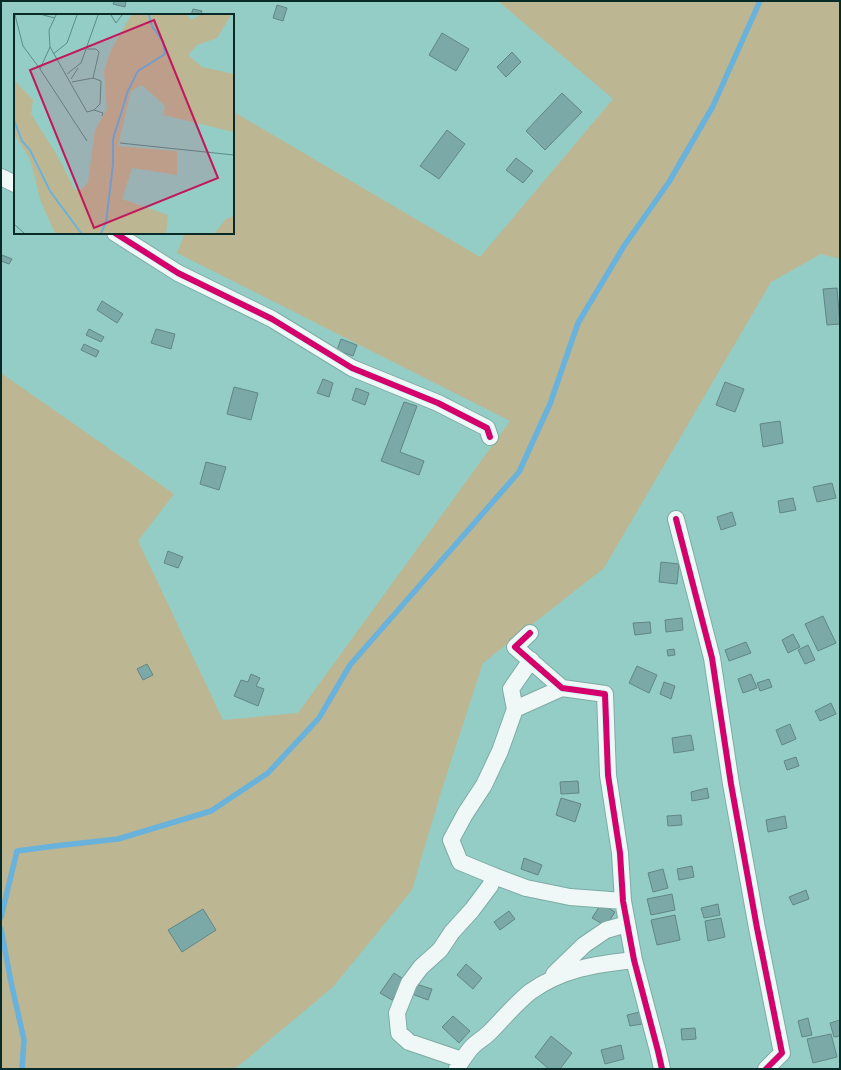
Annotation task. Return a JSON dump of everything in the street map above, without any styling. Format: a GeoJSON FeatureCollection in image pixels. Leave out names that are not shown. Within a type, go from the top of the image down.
{"type":"FeatureCollection","features":[{"type":"Feature","properties":{"kind":"street"},"geometry":{"type":"LineString","coordinates":[[1,177],[14,184]]}},
{"type":"Feature","properties":{"kind":"street"},"geometry":{"type":"LineString","coordinates":[[117,234],[178,273],[272,319],[352,368],[438,402],[487,428],[490,437]]}},
{"type":"Feature","properties":{"kind":"street"},"geometry":{"type":"LineString","coordinates":[[676,519],[712,658],[731,784],[757,928],[786,1069]]}},
{"type":"Feature","properties":{"kind":"street"},"geometry":{"type":"LineString","coordinates":[[530,633],[515,647],[562,688]]}},
{"type":"Feature","properties":{"kind":"street"},"geometry":{"type":"LineString","coordinates":[[531,660],[511,689],[515,709],[494,765],[484,785],[464,814],[451,840],[460,862],[526,888],[570,897],[623,901]]}},
{"type":"Feature","properties":{"kind":"street"},"geometry":{"type":"LineString","coordinates":[[515,709],[562,688],[605,694],[608,775],[620,853],[623,901],[634,960],[662,1069]]}},
{"type":"Feature","properties":{"kind":"street"},"geometry":{"type":"LineString","coordinates":[[494,876],[490,886],[472,910],[452,932],[440,950],[421,967],[409,984],[397,1012],[399,1033],[409,1042],[459,1064],[472,1047],[488,1034],[509,1011],[530,992],[571,970],[598,964],[634,960]]}},
{"type":"Feature","properties":{"kind":"street"},"geometry":{"type":"LineString","coordinates":[[547,982],[584,944],[606,930],[627,924]]}},
{"type":"Feature","properties":{"kind":"street"},"geometry":{"type":"LineString","coordinates":[[766,1069],[782,1053]]}},
{"type":"Feature","properties":{"kind":"shaded area"},"geometry":{"type":"Polygon","coordinates":[[[498,1],[840,1],[840,259],[821,254],[771,282],[604,568],[483,663],[441,792],[412,890],[333,987],[235,1069],[1,1069],[1,373],[174,494],[138,541],[223,720],[298,713],[510,421],[177,253],[185,234],[234,234],[234,112],[480,257],[613,99],[498,1]]]}},
{"type":"Feature","properties":{"kind":"building"},"geometry":{"type":"Polygon","coordinates":[[[114,1],[126,1],[125,7],[113,4],[114,1]]]}},
{"type":"Feature","properties":{"kind":"building"},"geometry":{"type":"Polygon","coordinates":[[[277,5],[287,8],[283,21],[273,18],[277,5]]]}},
{"type":"Feature","properties":{"kind":"building"},"geometry":{"type":"Polygon","coordinates":[[[193,9],[202,11],[200,14],[191,14],[193,9]]]}},
{"type":"Feature","properties":{"kind":"building"},"geometry":{"type":"Polygon","coordinates":[[[442,33],[469,49],[456,71],[429,55],[442,33]]]}},
{"type":"Feature","properties":{"kind":"building"},"geometry":{"type":"Polygon","coordinates":[[[512,52],[521,62],[506,77],[497,67],[512,52]]]}},
{"type":"Feature","properties":{"kind":"building"},"geometry":{"type":"Polygon","coordinates":[[[562,93],[582,112],[545,150],[526,131],[562,93]]]}},
{"type":"Feature","properties":{"kind":"building"},"geometry":{"type":"Polygon","coordinates":[[[447,130],[465,144],[439,179],[420,166],[447,130]]]}},
{"type":"Feature","properties":{"kind":"building"},"geometry":{"type":"Polygon","coordinates":[[[516,158],[533,171],[523,183],[506,170],[516,158]]]}},
{"type":"Feature","properties":{"kind":"building"},"geometry":{"type":"Polygon","coordinates":[[[2,255],[12,259],[9,264],[1,261],[2,255]]]}},
{"type":"Feature","properties":{"kind":"building"},"geometry":{"type":"Polygon","coordinates":[[[837,288],[840,324],[827,325],[823,289],[837,288]]]}},
{"type":"Feature","properties":{"kind":"building"},"geometry":{"type":"Polygon","coordinates":[[[102,301],[123,314],[117,323],[97,310],[102,301]]]}},
{"type":"Feature","properties":{"kind":"building"},"geometry":{"type":"Polygon","coordinates":[[[89,329],[104,337],[101,342],[86,335],[89,329]]]}},
{"type":"Feature","properties":{"kind":"building"},"geometry":{"type":"Polygon","coordinates":[[[156,329],[175,334],[171,349],[151,343],[156,329]]]}},
{"type":"Feature","properties":{"kind":"building"},"geometry":{"type":"Polygon","coordinates":[[[341,339],[357,345],[353,356],[337,350],[341,339]]]}},
{"type":"Feature","properties":{"kind":"building"},"geometry":{"type":"Polygon","coordinates":[[[84,344],[99,351],[96,357],[81,350],[84,344]]]}},
{"type":"Feature","properties":{"kind":"building"},"geometry":{"type":"Polygon","coordinates":[[[323,379],[333,383],[329,397],[317,393],[323,379]]]}},
{"type":"Feature","properties":{"kind":"building"},"geometry":{"type":"Polygon","coordinates":[[[725,382],[744,389],[735,412],[716,405],[725,382]]]}},
{"type":"Feature","properties":{"kind":"building"},"geometry":{"type":"Polygon","coordinates":[[[234,387],[258,393],[251,420],[227,414],[234,387]]]}},
{"type":"Feature","properties":{"kind":"building"},"geometry":{"type":"Polygon","coordinates":[[[356,388],[369,393],[365,405],[352,400],[356,388]]]}},
{"type":"Feature","properties":{"kind":"building"},"geometry":{"type":"Polygon","coordinates":[[[404,402],[417,406],[400,452],[424,461],[419,475],[381,461],[404,402]]]}},
{"type":"Feature","properties":{"kind":"building"},"geometry":{"type":"Polygon","coordinates":[[[780,421],[783,443],[763,447],[760,424],[780,421]]]}},
{"type":"Feature","properties":{"kind":"building"},"geometry":{"type":"Polygon","coordinates":[[[206,462],[226,467],[219,490],[200,484],[206,462]]]}},
{"type":"Feature","properties":{"kind":"building"},"geometry":{"type":"Polygon","coordinates":[[[832,483],[836,498],[817,502],[813,487],[832,483]]]}},
{"type":"Feature","properties":{"kind":"building"},"geometry":{"type":"Polygon","coordinates":[[[793,498],[796,510],[780,513],[778,501],[793,498]]]}},
{"type":"Feature","properties":{"kind":"building"},"geometry":{"type":"Polygon","coordinates":[[[732,512],[736,525],[721,530],[717,517],[732,512]]]}},
{"type":"Feature","properties":{"kind":"building"},"geometry":{"type":"Polygon","coordinates":[[[168,551],[183,557],[178,568],[164,563],[168,551]]]}},
{"type":"Feature","properties":{"kind":"building"},"geometry":{"type":"Polygon","coordinates":[[[661,562],[679,564],[677,584],[659,582],[661,562]]]}},
{"type":"Feature","properties":{"kind":"building"},"geometry":{"type":"Polygon","coordinates":[[[823,616],[836,643],[818,651],[805,624],[823,616]]]}},
{"type":"Feature","properties":{"kind":"building"},"geometry":{"type":"Polygon","coordinates":[[[682,618],[683,630],[666,632],[665,620],[682,618]]]}},
{"type":"Feature","properties":{"kind":"building"},"geometry":{"type":"Polygon","coordinates":[[[650,622],[651,633],[635,635],[633,623],[650,622]]]}},
{"type":"Feature","properties":{"kind":"building"},"geometry":{"type":"Polygon","coordinates":[[[793,634],[800,647],[788,653],[782,640],[793,634]]]}},
{"type":"Feature","properties":{"kind":"building"},"geometry":{"type":"Polygon","coordinates":[[[746,642],[751,653],[729,661],[725,650],[746,642]]]}},
{"type":"Feature","properties":{"kind":"building"},"geometry":{"type":"Polygon","coordinates":[[[808,645],[815,660],[805,664],[798,650],[808,645]]]}},
{"type":"Feature","properties":{"kind":"building"},"geometry":{"type":"Polygon","coordinates":[[[674,649],[675,655],[668,656],[667,650],[674,649]]]}},
{"type":"Feature","properties":{"kind":"building"},"geometry":{"type":"Polygon","coordinates":[[[147,664],[153,675],[143,680],[137,669],[147,664]]]}},
{"type":"Feature","properties":{"kind":"building"},"geometry":{"type":"Polygon","coordinates":[[[637,666],[657,675],[649,693],[629,683],[637,666]]]}},
{"type":"Feature","properties":{"kind":"building"},"geometry":{"type":"Polygon","coordinates":[[[251,674],[260,678],[256,686],[264,689],[258,706],[234,696],[241,680],[248,682],[251,674]]]}},
{"type":"Feature","properties":{"kind":"building"},"geometry":{"type":"Polygon","coordinates":[[[751,674],[757,688],[743,693],[738,679],[751,674]]]}},
{"type":"Feature","properties":{"kind":"building"},"geometry":{"type":"Polygon","coordinates":[[[769,679],[772,687],[760,691],[757,683],[769,679]]]}},
{"type":"Feature","properties":{"kind":"building"},"geometry":{"type":"Polygon","coordinates":[[[664,682],[675,686],[671,699],[660,694],[664,682]]]}},
{"type":"Feature","properties":{"kind":"building"},"geometry":{"type":"Polygon","coordinates":[[[831,703],[836,714],[820,721],[815,711],[831,703]]]}},
{"type":"Feature","properties":{"kind":"building"},"geometry":{"type":"Polygon","coordinates":[[[790,724],[796,739],[782,745],[776,730],[790,724]]]}},
{"type":"Feature","properties":{"kind":"building"},"geometry":{"type":"Polygon","coordinates":[[[691,735],[694,750],[674,753],[672,738],[691,735]]]}},
{"type":"Feature","properties":{"kind":"building"},"geometry":{"type":"Polygon","coordinates":[[[796,757],[799,766],[787,770],[784,761],[796,757]]]}},
{"type":"Feature","properties":{"kind":"building"},"geometry":{"type":"Polygon","coordinates":[[[578,781],[579,793],[561,794],[560,782],[578,781]]]}},
{"type":"Feature","properties":{"kind":"building"},"geometry":{"type":"Polygon","coordinates":[[[707,788],[709,798],[692,801],[691,792],[707,788]]]}},
{"type":"Feature","properties":{"kind":"building"},"geometry":{"type":"Polygon","coordinates":[[[561,798],[581,804],[575,822],[556,815],[561,798]]]}},
{"type":"Feature","properties":{"kind":"building"},"geometry":{"type":"Polygon","coordinates":[[[681,815],[682,825],[668,826],[667,816],[681,815]]]}},
{"type":"Feature","properties":{"kind":"building"},"geometry":{"type":"Polygon","coordinates":[[[785,816],[787,828],[768,832],[766,820],[785,816]]]}},
{"type":"Feature","properties":{"kind":"building"},"geometry":{"type":"Polygon","coordinates":[[[524,858],[542,865],[538,875],[521,869],[524,858]]]}},
{"type":"Feature","properties":{"kind":"building"},"geometry":{"type":"Polygon","coordinates":[[[692,866],[694,877],[679,880],[677,869],[692,866]]]}},
{"type":"Feature","properties":{"kind":"building"},"geometry":{"type":"Polygon","coordinates":[[[663,869],[668,888],[653,892],[648,873],[663,869]]]}},
{"type":"Feature","properties":{"kind":"building"},"geometry":{"type":"Polygon","coordinates":[[[806,890],[809,899],[793,905],[789,897],[806,890]]]}},
{"type":"Feature","properties":{"kind":"building"},"geometry":{"type":"Polygon","coordinates":[[[672,894],[675,910],[651,915],[647,899],[672,894]]]}},
{"type":"Feature","properties":{"kind":"building"},"geometry":{"type":"Polygon","coordinates":[[[601,904],[615,912],[606,926],[592,918],[601,904]]]}},
{"type":"Feature","properties":{"kind":"building"},"geometry":{"type":"Polygon","coordinates":[[[718,904],[720,915],[704,918],[701,908],[718,904]]]}},
{"type":"Feature","properties":{"kind":"building"},"geometry":{"type":"Polygon","coordinates":[[[203,909],[216,930],[182,952],[168,930],[203,909]]]}},
{"type":"Feature","properties":{"kind":"building"},"geometry":{"type":"Polygon","coordinates":[[[509,911],[515,919],[500,930],[494,922],[509,911]]]}},
{"type":"Feature","properties":{"kind":"building"},"geometry":{"type":"Polygon","coordinates":[[[675,915],[680,940],[657,945],[651,920],[675,915]]]}},
{"type":"Feature","properties":{"kind":"building"},"geometry":{"type":"Polygon","coordinates":[[[721,918],[725,937],[708,941],[705,921],[721,918]]]}},
{"type":"Feature","properties":{"kind":"building"},"geometry":{"type":"Polygon","coordinates":[[[466,964],[482,978],[473,989],[457,975],[466,964]]]}},
{"type":"Feature","properties":{"kind":"building"},"geometry":{"type":"Polygon","coordinates":[[[394,973],[405,980],[392,1000],[380,993],[394,973]]]}},
{"type":"Feature","properties":{"kind":"building"},"geometry":{"type":"Polygon","coordinates":[[[416,984],[432,989],[428,1000],[412,994],[416,984]]]}},
{"type":"Feature","properties":{"kind":"building"},"geometry":{"type":"Polygon","coordinates":[[[640,1012],[642,1024],[630,1026],[627,1015],[640,1012]]]}},
{"type":"Feature","properties":{"kind":"building"},"geometry":{"type":"Polygon","coordinates":[[[453,1016],[470,1031],[459,1043],[442,1027],[453,1016]]]}},
{"type":"Feature","properties":{"kind":"building"},"geometry":{"type":"Polygon","coordinates":[[[808,1018],[812,1035],[802,1037],[798,1021],[808,1018]]]}},
{"type":"Feature","properties":{"kind":"building"},"geometry":{"type":"Polygon","coordinates":[[[840,1020],[840,1036],[834,1037],[830,1023],[840,1020]]]}},
{"type":"Feature","properties":{"kind":"building"},"geometry":{"type":"Polygon","coordinates":[[[695,1028],[696,1039],[682,1040],[681,1029],[695,1028]]]}},
{"type":"Feature","properties":{"kind":"building"},"geometry":{"type":"Polygon","coordinates":[[[831,1034],[837,1057],[813,1063],[807,1039],[831,1034]]]}},
{"type":"Feature","properties":{"kind":"building"},"geometry":{"type":"Polygon","coordinates":[[[551,1036],[572,1053],[560,1069],[549,1069],[535,1057],[551,1036]]]}},
{"type":"Feature","properties":{"kind":"building"},"geometry":{"type":"Polygon","coordinates":[[[621,1045],[624,1059],[605,1064],[601,1050],[621,1045]]]}},
{"type":"Feature","properties":{"kind":"waterway"},"geometry":{"type":"LineString","coordinates":[[1,917],[17,851],[118,839],[211,811],[268,773],[319,718],[350,665],[519,472],[550,404],[578,323],[624,246],[669,182],[713,106],[760,1]]}},
{"type":"Feature","properties":{"kind":"waterway"},"geometry":{"type":"LineString","coordinates":[[1,929],[24,1040],[22,1069]]}},
{"type":"Feature","properties":{"kind":"cycle path"},"geometry":{"type":"LineString","coordinates":[[117,234],[178,273],[272,319],[352,368],[438,403],[487,428],[490,437]]}},
{"type":"Feature","properties":{"kind":"cycle path"},"geometry":{"type":"LineString","coordinates":[[676,519],[712,658],[731,784],[757,928],[782,1053],[766,1069]]}},
{"type":"Feature","properties":{"kind":"cycle path"},"geometry":{"type":"LineString","coordinates":[[530,633],[515,647],[562,688],[605,694],[608,775],[620,853],[623,901],[634,960],[662,1069]]}}]}
